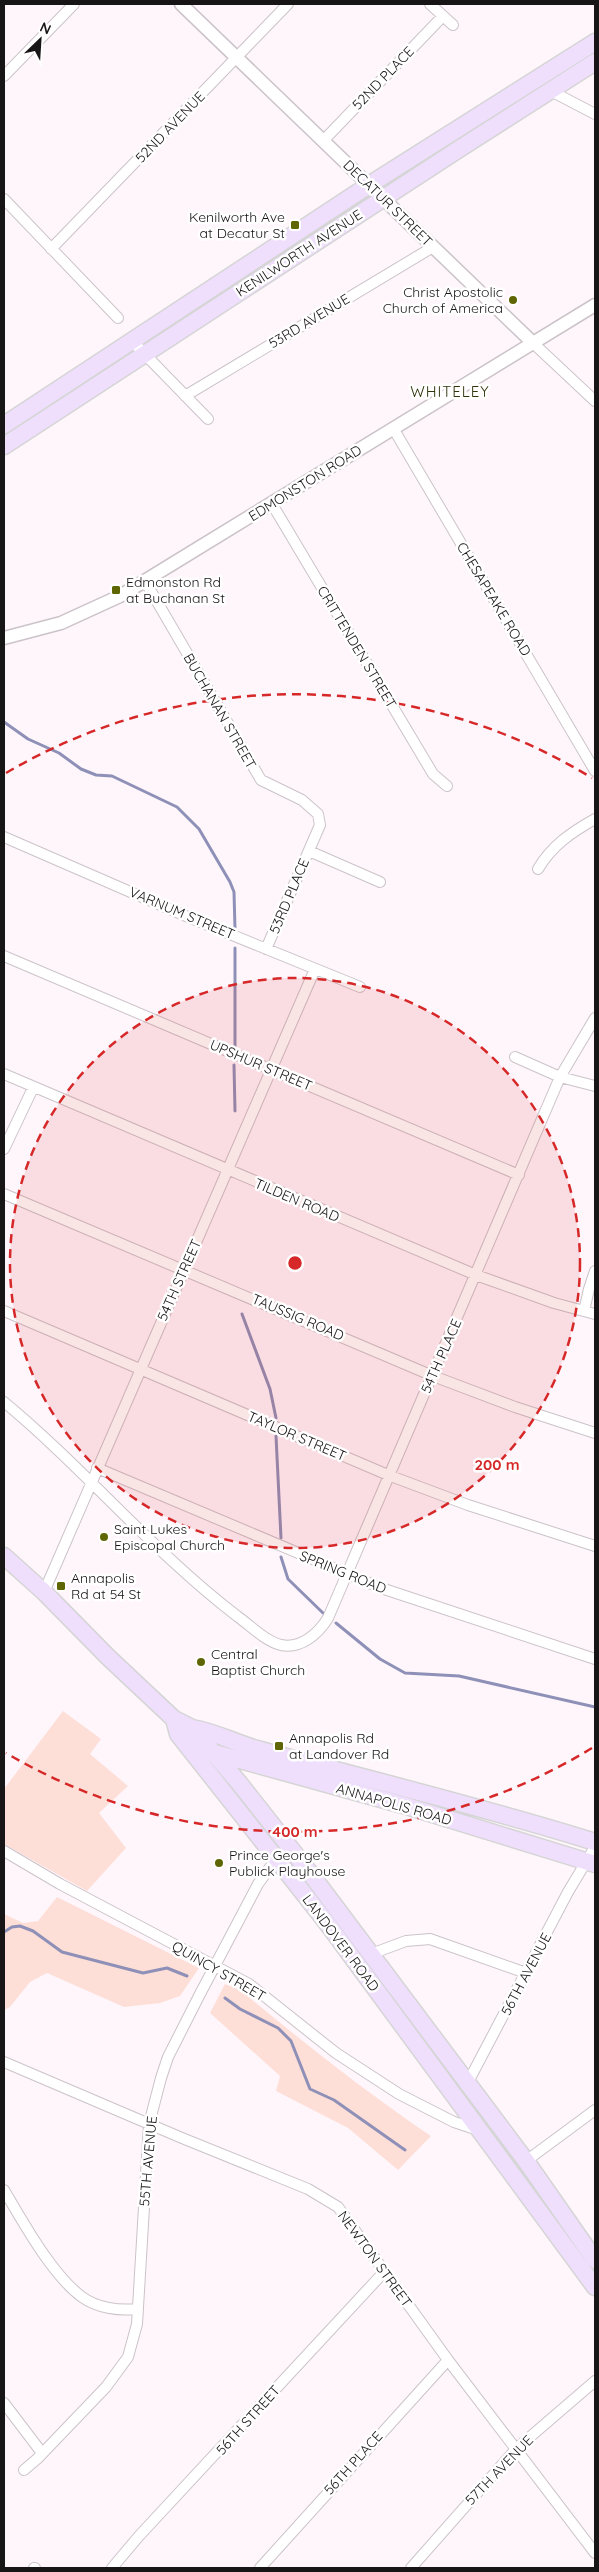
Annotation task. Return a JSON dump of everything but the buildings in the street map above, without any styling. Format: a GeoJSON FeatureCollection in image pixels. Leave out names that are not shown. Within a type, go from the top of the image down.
{"type":"FeatureCollection","features":[{"type":"Feature","properties":{"kind":"main road","name":"KENILWORTH AVENUE"},"geometry":{"type":"LineString","coordinates":[[4,425],[369,185],[595,42]]}},
{"type":"Feature","properties":{"kind":"main road","name":"KENILWORTH AVENUE"},"geometry":{"type":"LineString","coordinates":[[4,446],[144,353],[595,62]]}},
{"type":"Feature","properties":{"kind":"main road"},"geometry":{"type":"LineString","coordinates":[[4,1556],[44,1592],[108,1657],[174,1719]]}},
{"type":"Feature","properties":{"kind":"main road","name":"LANDOVER ROAD"},"geometry":{"type":"LineString","coordinates":[[174,1719],[192,1728],[290,1847],[467,2085],[526,2161],[595,2260]]}},
{"type":"Feature","properties":{"kind":"main road","name":"LANDOVER ROAD"},"geometry":{"type":"LineString","coordinates":[[174,1719],[178,1734],[192,1749],[379,1993],[595,2287]]}},
{"type":"Feature","properties":{"kind":"main road","name":"ANNAPOLIS ROAD"},"geometry":{"type":"LineString","coordinates":[[192,1728],[211,1731],[256,1749],[486,1808],[595,1842]]}},
{"type":"Feature","properties":{"kind":"main road","name":"ANNAPOLIS ROAD"},"geometry":{"type":"LineString","coordinates":[[192,1749],[210,1752],[592,1857]]}},
{"type":"Feature","properties":{"kind":"main road"},"geometry":{"type":"LineString","coordinates":[[240,1784],[243,1774],[252,1764]]}},
{"type":"Feature","properties":{"kind":"street"},"geometry":{"type":"LineString","coordinates":[[4,76],[74,4]]}},
{"type":"Feature","properties":{"kind":"street","name":"DECATUR STREET"},"geometry":{"type":"LineString","coordinates":[[181,4],[595,401]]}},
{"type":"Feature","properties":{"kind":"street","name":"52ND AVENUE"},"geometry":{"type":"LineString","coordinates":[[51,250],[288,4]]}},
{"type":"Feature","properties":{"kind":"street"},"geometry":{"type":"LineString","coordinates":[[430,4],[453,25]]}},
{"type":"Feature","properties":{"kind":"street","name":"52ND PLACE"},"geometry":{"type":"LineString","coordinates":[[323,141],[443,16]]}},
{"type":"Feature","properties":{"kind":"street"},"geometry":{"type":"LineString","coordinates":[[549,90],[595,114]]}},
{"type":"Feature","properties":{"kind":"street"},"geometry":{"type":"LineString","coordinates":[[4,199],[118,318]]}},
{"type":"Feature","properties":{"kind":"street","name":"53RD AVENUE"},"geometry":{"type":"LineString","coordinates":[[186,396],[433,247]]}},
{"type":"Feature","properties":{"kind":"street","name":"EDMONSTON ROAD"},"geometry":{"type":"LineString","coordinates":[[4,638],[60,622],[120,596],[499,365],[532,342],[595,304]]}},
{"type":"Feature","properties":{"kind":"street"},"geometry":{"type":"LineString","coordinates":[[131,340],[208,419]]}},
{"type":"Feature","properties":{"kind":"street","name":"CHESAPEAKE ROAD"},"geometry":{"type":"LineString","coordinates":[[393,428],[595,771]]}},
{"type":"Feature","properties":{"kind":"street","name":"CRITTENDEN STREET"},"geometry":{"type":"LineString","coordinates":[[272,504],[433,774],[447,786]]}},
{"type":"Feature","properties":{"kind":"street","name":"BUCHANAN STREET"},"geometry":{"type":"LineString","coordinates":[[145,581],[261,780],[302,800],[318,814],[320,825],[310,848]]}},
{"type":"Feature","properties":{"kind":"street"},"geometry":{"type":"LineString","coordinates":[[538,869],[548,852],[570,834],[595,819]]}},
{"type":"Feature","properties":{"kind":"street","name":"VARNUM STREET"},"geometry":{"type":"LineString","coordinates":[[4,837],[360,987]]}},
{"type":"Feature","properties":{"kind":"street"},"geometry":{"type":"LineString","coordinates":[[310,848],[380,882]]}},
{"type":"Feature","properties":{"kind":"street","name":"53RD PLACE"},"geometry":{"type":"LineString","coordinates":[[266,949],[310,848]]}},
{"type":"Feature","properties":{"kind":"street","name":"UPSHUR STREET"},"geometry":{"type":"LineString","coordinates":[[4,956],[519,1175]]}},
{"type":"Feature","properties":{"kind":"street","name":"54TH STREET"},"geometry":{"type":"LineString","coordinates":[[44,1592],[315,969]]}},
{"type":"Feature","properties":{"kind":"street","name":"54TH PLACE"},"geometry":{"type":"LineString","coordinates":[[4,1402],[190,1577],[270,1641],[283,1645],[294,1645],[307,1640],[317,1633],[328,1618],[560,1077],[595,1018]]}},
{"type":"Feature","properties":{"kind":"street"},"geometry":{"type":"LineString","coordinates":[[515,1057],[560,1077],[595,1086]]}},
{"type":"Feature","properties":{"kind":"street","name":"TILDEN ROAD"},"geometry":{"type":"LineString","coordinates":[[4,1074],[33,1088],[476,1274],[554,1303],[595,1314]]}},
{"type":"Feature","properties":{"kind":"street"},"geometry":{"type":"LineString","coordinates":[[4,1149],[33,1088]]}},
{"type":"Feature","properties":{"kind":"street","name":"TAUSSIG ROAD"},"geometry":{"type":"LineString","coordinates":[[4,1194],[433,1376],[515,1407],[595,1433]]}},
{"type":"Feature","properties":{"kind":"street"},"geometry":{"type":"LineString","coordinates":[[584,1311],[588,1289],[595,1271]]}},
{"type":"Feature","properties":{"kind":"street","name":"TAYLOR STREET"},"geometry":{"type":"LineString","coordinates":[[4,1311],[388,1475],[468,1505],[595,1546]]}},
{"type":"Feature","properties":{"kind":"street","name":"SPRING ROAD"},"geometry":{"type":"LineString","coordinates":[[97,1468],[347,1574],[427,1605],[595,1659]]}},
{"type":"Feature","properties":{"kind":"street","name":"55TH AVENUE"},"geometry":{"type":"LineString","coordinates":[[24,2470],[119,2371],[133,2342],[138,2309],[150,2124],[168,2057],[258,1884],[276,1858],[290,1847]]}},
{"type":"Feature","properties":{"kind":"street","name":"QUINCY STREET"},"geometry":{"type":"LineString","coordinates":[[4,1851],[69,1888],[249,1984],[336,2052],[399,2094],[454,2122],[479,2131]]}},
{"type":"Feature","properties":{"kind":"street","name":"56TH AVENUE"},"geometry":{"type":"LineString","coordinates":[[458,2102],[526,1973],[592,1857]]}},
{"type":"Feature","properties":{"kind":"street"},"geometry":{"type":"LineString","coordinates":[[370,1954],[406,1941],[430,1939],[526,1973]]}},
{"type":"Feature","properties":{"kind":"street","name":"NEWTON STREET"},"geometry":{"type":"LineString","coordinates":[[4,2062],[326,2198],[348,2218],[384,2272],[448,2360],[595,2553]]}},
{"type":"Feature","properties":{"kind":"street"},"geometry":{"type":"LineString","coordinates":[[526,2161],[595,2110]]}},
{"type":"Feature","properties":{"kind":"street"},"geometry":{"type":"LineString","coordinates":[[4,2190],[46,2255],[81,2297],[107,2307],[138,2309]]}},
{"type":"Feature","properties":{"kind":"street","name":"56TH STREET"},"geometry":{"type":"LineString","coordinates":[[112,2568],[139,2536],[384,2272]]}},
{"type":"Feature","properties":{"kind":"street","name":"56TH PLACE"},"geometry":{"type":"LineString","coordinates":[[260,2568],[448,2360]]}},
{"type":"Feature","properties":{"kind":"street","name":"57TH AVENUE"},"geometry":{"type":"LineString","coordinates":[[412,2568],[516,2449],[595,2381]]}},
{"type":"Feature","properties":{"kind":"street"},"geometry":{"type":"LineString","coordinates":[[4,2403],[42,2453]]}},
{"type":"Feature","properties":{"kind":"shaded area"},"geometry":{"type":"Polygon","coordinates":[[[63,1711],[101,1739],[90,1754],[128,1786],[99,1813],[126,1848],[87,1891],[4,1844],[4,1789],[63,1711]]]}},
{"type":"Feature","properties":{"kind":"shaded area"},"geometry":{"type":"Polygon","coordinates":[[[57,1897],[199,1968],[180,1996],[160,2003],[124,2007],[47,1973],[30,1982],[10,2007],[4,2010],[4,1914],[23,1923],[38,1921],[57,1897]]]}},
{"type":"Feature","properties":{"kind":"shaded area"},"geometry":{"type":"Polygon","coordinates":[[[225,1984],[240,1990],[334,2065],[431,2136],[398,2170],[348,2128],[276,2091],[280,2076],[210,2013],[225,1984]]]}},
{"type":"Feature","properties":{"kind":"waterway"},"geometry":{"type":"LineString","coordinates":[[4,722],[28,739],[59,753],[81,769],[96,775],[112,776],[177,807],[199,829],[230,882],[234,892],[235,929]]}},
{"type":"Feature","properties":{"kind":"waterway"},"geometry":{"type":"LineString","coordinates":[[235,948],[235,1046]]}},
{"type":"Feature","properties":{"kind":"waterway"},"geometry":{"type":"LineString","coordinates":[[234,1065],[235,1111]]}},
{"type":"Feature","properties":{"kind":"waterway"},"geometry":{"type":"LineString","coordinates":[[242,1314],[270,1389],[276,1418]]}},
{"type":"Feature","properties":{"kind":"waterway"},"geometry":{"type":"LineString","coordinates":[[276,1436],[281,1538]]}},
{"type":"Feature","properties":{"kind":"waterway"},"geometry":{"type":"LineString","coordinates":[[281,1557],[288,1579],[323,1613]]}},
{"type":"Feature","properties":{"kind":"waterway"},"geometry":{"type":"LineString","coordinates":[[336,1623],[380,1659],[405,1673],[459,1676],[595,1707]]}},
{"type":"Feature","properties":{"kind":"waterway"},"geometry":{"type":"LineString","coordinates":[[4,1932],[12,1927],[20,1926],[33,1931],[62,1952],[143,1973],[167,1968],[187,1976]]}},
{"type":"Feature","properties":{"kind":"waterway"},"geometry":{"type":"LineString","coordinates":[[225,1998],[240,2009],[278,2028],[291,2041],[310,2089],[334,2100],[405,2150]]}},
{"type":"Feature","properties":{"kind":"place","name":"Kenilworth Ave at Decatur St"},"geometry":{"type":"Point","coordinates":[295,225]}},
{"type":"Feature","properties":{"kind":"place","name":"Christ Apostolic Church of America"},"geometry":{"type":"Point","coordinates":[513,300]}},
{"type":"Feature","properties":{"kind":"place","name":"Edmonston Rd at Buchanan St"},"geometry":{"type":"Point","coordinates":[116,590]}},
{"type":"Feature","properties":{"kind":"place","name":"Saint Lukes Episcopal Church"},"geometry":{"type":"Point","coordinates":[104,1537]}},
{"type":"Feature","properties":{"kind":"place","name":"Annapolis Rd at 54 St"},"geometry":{"type":"Point","coordinates":[61,1586]}},
{"type":"Feature","properties":{"kind":"place","name":"Central Baptist Church"},"geometry":{"type":"Point","coordinates":[201,1662]}},
{"type":"Feature","properties":{"kind":"place","name":"Annapolis Rd at Landover Rd"},"geometry":{"type":"Point","coordinates":[279,1746]}},
{"type":"Feature","properties":{"kind":"place","name":"Prince George's Publick Playhouse"},"geometry":{"type":"Point","coordinates":[219,1863]}},
{"type":"Feature","properties":{"kind":"district","name":"WHITELEY"},"geometry":{"type":"Point","coordinates":[450,391]}}]}
